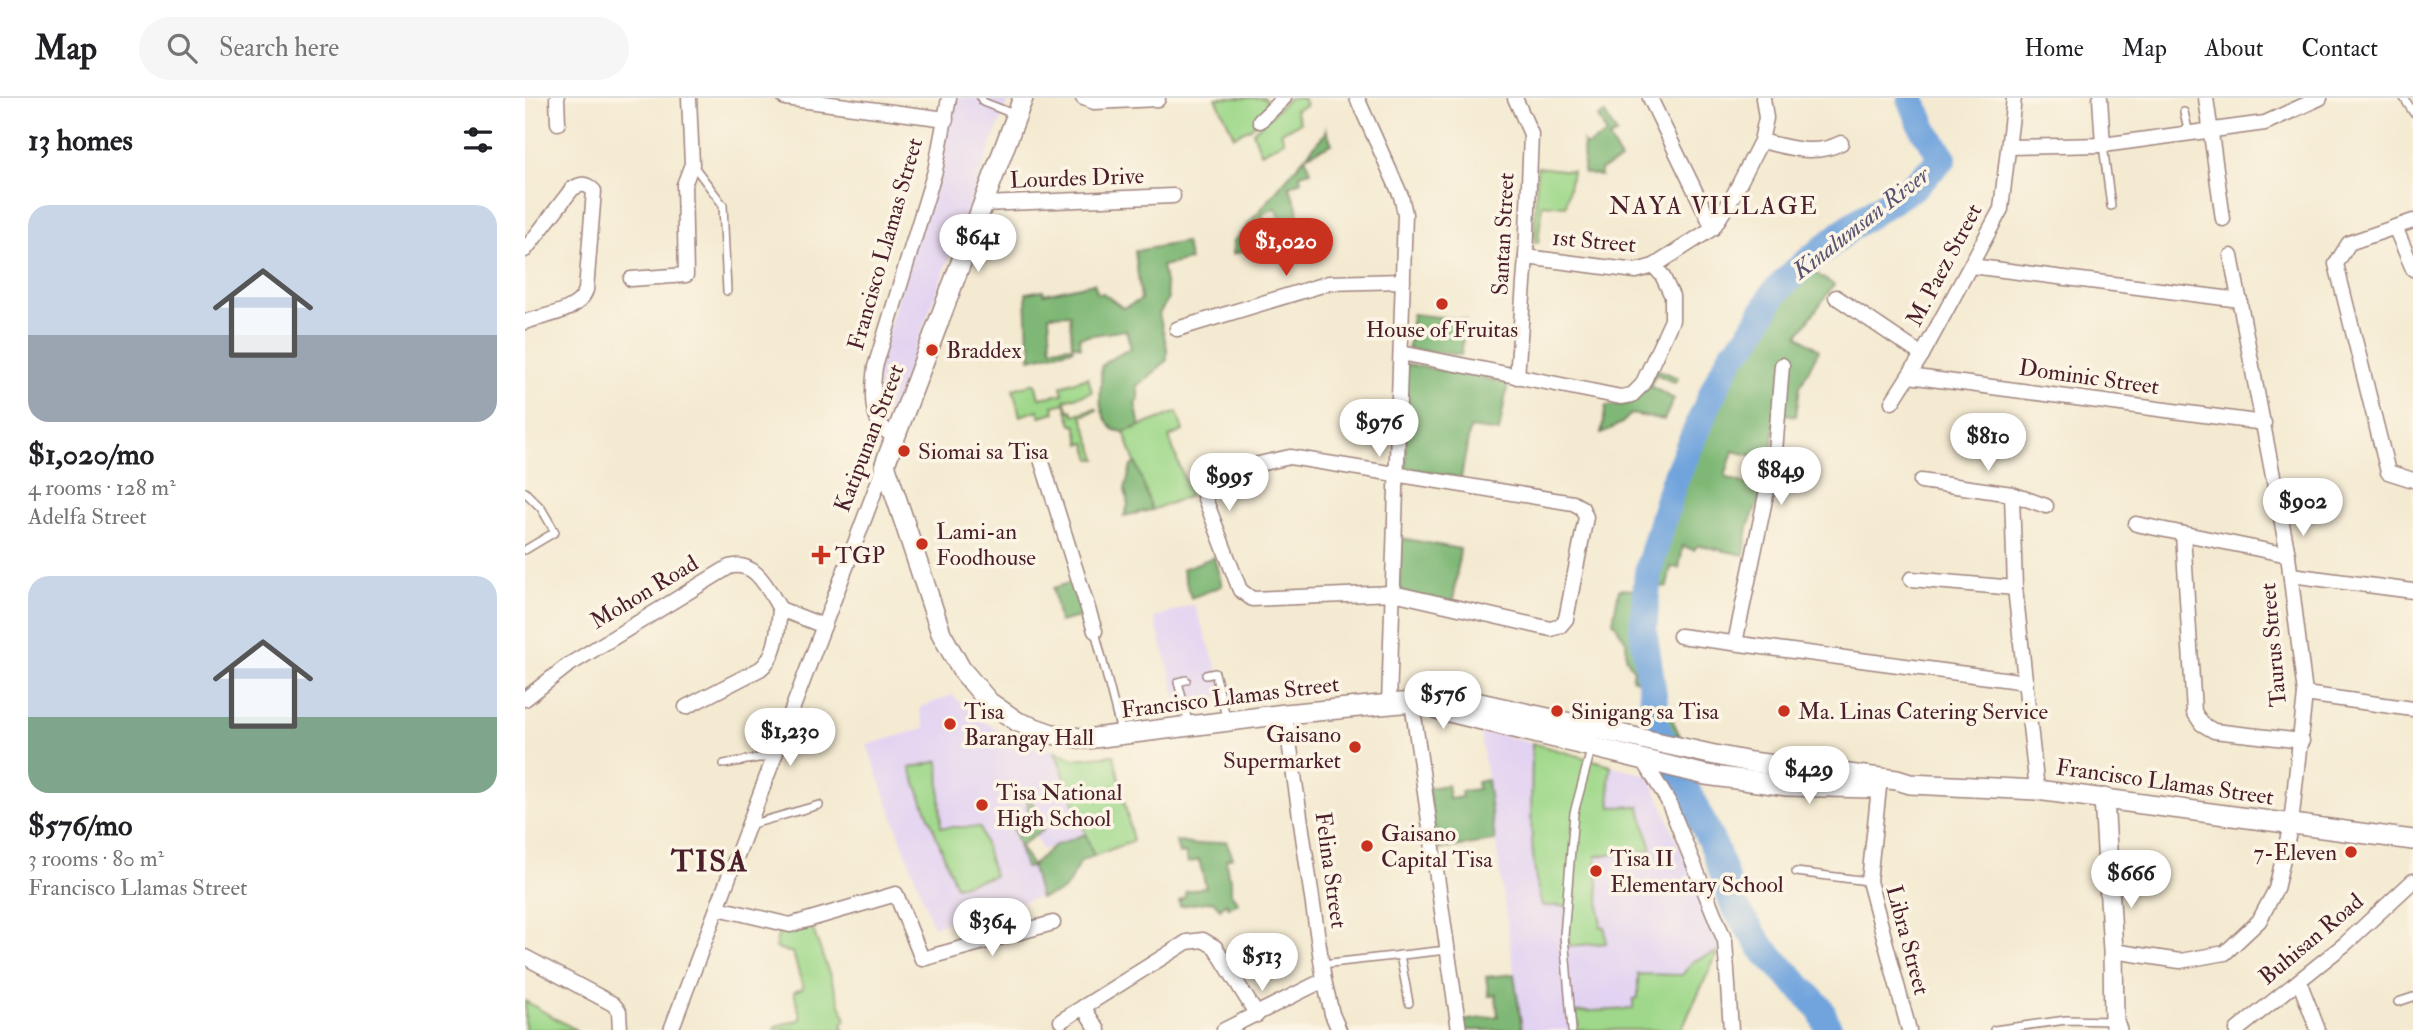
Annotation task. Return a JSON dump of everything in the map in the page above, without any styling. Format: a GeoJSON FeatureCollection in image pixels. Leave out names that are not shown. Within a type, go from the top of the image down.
{"type":"FeatureCollection","features":[{"type":"Feature","properties":{"kind":"main road","name":"Katipunan Street"},"geometry":{"type":"LineString","coordinates":[[885,464],[1020,107]]}},
{"type":"Feature","properties":{"kind":"main road","name":"Francisco Llamas Street"},"geometry":{"type":"LineString","coordinates":[[885,464],[941,633],[961,669],[989,702],[1018,722],[1052,734],[1086,739],[1285,714],[1412,702],[1471,701],[1710,754],[1880,783],[1895,788],[1910,784],[2038,790],[2413,840]]}},
{"type":"Feature","properties":{"kind":"main road","name":"Francisco Llamas Street"},"geometry":{"type":"LineString","coordinates":[[1412,702],[1706,775],[1788,786],[1880,783]]}},
{"type":"Feature","properties":{"kind":"main road"},"geometry":{"type":"LineString","coordinates":[[2104,798],[2116,1025]]}},
{"type":"Feature","properties":{"kind":"street"},"geometry":{"type":"LineString","coordinates":[[557,98],[558,123]]}},
{"type":"Feature","properties":{"kind":"street"},"geometry":{"type":"LineString","coordinates":[[631,279],[686,275],[684,185],[692,164],[689,98]]}},
{"type":"Feature","properties":{"kind":"street"},"geometry":{"type":"LineString","coordinates":[[785,98],[946,119]]}},
{"type":"Feature","properties":{"kind":"street","name":"Francisco Llamas Street"},"geometry":{"type":"LineString","coordinates":[[896,436],[887,433],[875,419],[874,368],[935,171],[949,98]]}},
{"type":"Feature","properties":{"kind":"street"},"geometry":{"type":"LineString","coordinates":[[1083,98],[1094,102],[1157,99]]}},
{"type":"Feature","properties":{"kind":"street"},"geometry":{"type":"LineString","coordinates":[[1260,121],[1284,98]]}},
{"type":"Feature","properties":{"kind":"street"},"geometry":{"type":"LineString","coordinates":[[1357,98],[1401,196],[1405,214],[1389,705]]}},
{"type":"Feature","properties":{"kind":"street","name":"Santan Street"},"geometry":{"type":"LineString","coordinates":[[1515,98],[1531,134],[1517,377]]}},
{"type":"Feature","properties":{"kind":"street"},"geometry":{"type":"LineString","coordinates":[[1650,98],[1713,228]]}},
{"type":"Feature","properties":{"kind":"street","name":"1st Street"},"geometry":{"type":"LineString","coordinates":[[1526,257],[1617,271],[1636,271],[1654,266],[1713,228],[1732,198],[1761,141],[1766,118],[1763,98]]}},
{"type":"Feature","properties":{"kind":"street","name":"M. Paez Street"},"geometry":{"type":"LineString","coordinates":[[1892,402],[1922,355],[2001,209],[2014,98]]}},
{"type":"Feature","properties":{"kind":"street"},"geometry":{"type":"LineString","coordinates":[[2100,98],[2103,145]]}},
{"type":"Feature","properties":{"kind":"street"},"geometry":{"type":"LineString","coordinates":[[2206,98],[2223,219]]}},
{"type":"Feature","properties":{"kind":"street"},"geometry":{"type":"LineString","coordinates":[[2010,147],[2103,145],[2265,123],[2320,98]]}},
{"type":"Feature","properties":{"kind":"street"},"geometry":{"type":"LineString","coordinates":[[1761,141],[1814,152],[1840,144]]}},
{"type":"Feature","properties":{"kind":"street"},"geometry":{"type":"LineString","coordinates":[[525,250],[572,189],[581,184],[588,185],[594,191],[583,299],[575,305],[525,321]]}},
{"type":"Feature","properties":{"kind":"street","name":"Lourdes Drive"},"geometry":{"type":"LineString","coordinates":[[983,204],[1173,196]]}},
{"type":"Feature","properties":{"kind":"street"},"geometry":{"type":"LineString","coordinates":[[2413,221],[2349,243],[2336,264],[2388,472],[2413,480]]}},
{"type":"Feature","properties":{"kind":"street"},"geometry":{"type":"LineString","coordinates":[[2395,227],[2413,269]]}},
{"type":"Feature","properties":{"kind":"street","name":"Taurus Street"},"geometry":{"type":"LineString","coordinates":[[2113,951],[2180,961],[2225,953],[2259,921],[2276,889],[2291,824],[2305,694],[2288,555],[2231,256]]}},
{"type":"Feature","properties":{"kind":"street"},"geometry":{"type":"LineString","coordinates":[[1401,353],[1621,397],[1632,396],[1642,385],[1672,320],[1672,296],[1662,275],[1654,266]]}},
{"type":"Feature","properties":{"kind":"street"},"geometry":{"type":"LineString","coordinates":[[1971,266],[2240,300]]}},
{"type":"Feature","properties":{"kind":"street"},"geometry":{"type":"LineString","coordinates":[[1177,329],[1329,283],[1403,281]]}},
{"type":"Feature","properties":{"kind":"street"},"geometry":{"type":"LineString","coordinates":[[1836,297],[1922,355]]}},
{"type":"Feature","properties":{"kind":"street"},"geometry":{"type":"LineString","coordinates":[[1735,643],[1775,453],[1782,365]]}},
{"type":"Feature","properties":{"kind":"street","name":"Dominic Street"},"geometry":{"type":"LineString","coordinates":[[1909,376],[2264,423]]}},
{"type":"Feature","properties":{"kind":"street"},"geometry":{"type":"LineString","coordinates":[[1039,456],[1095,631]]}},
{"type":"Feature","properties":{"kind":"street"},"geometry":{"type":"LineString","coordinates":[[1290,457],[1397,472],[1573,503],[1582,508],[1586,517],[1566,619],[1560,626],[1551,629],[1393,593],[1252,599],[1240,590],[1204,496],[1206,483],[1219,473],[1290,457]]}},
{"type":"Feature","properties":{"kind":"street","name":"Katipunan Street"},"geometry":{"type":"LineString","coordinates":[[671,1030],[885,464]]}},
{"type":"Feature","properties":{"kind":"street"},"geometry":{"type":"LineString","coordinates":[[1921,481],[2012,494],[2046,506]]}},
{"type":"Feature","properties":{"kind":"street"},"geometry":{"type":"LineString","coordinates":[[2012,494],[2015,588],[2038,790]]}},
{"type":"Feature","properties":{"kind":"street"},"geometry":{"type":"LineString","coordinates":[[2136,524],[2288,555]]}},
{"type":"Feature","properties":{"kind":"street"},"geometry":{"type":"LineString","coordinates":[[2183,534],[2194,712],[2202,724],[2214,731],[2302,741]]}},
{"type":"Feature","properties":{"kind":"street","name":"Mohon Road"},"geometry":{"type":"LineString","coordinates":[[525,699],[574,662],[729,567],[736,565],[748,568],[763,580],[780,609]]}},
{"type":"Feature","properties":{"kind":"street"},"geometry":{"type":"LineString","coordinates":[[2291,575],[2413,591]]}},
{"type":"Feature","properties":{"kind":"street"},"geometry":{"type":"LineString","coordinates":[[1911,579],[2015,588]]}},
{"type":"Feature","properties":{"kind":"street"},"geometry":{"type":"LineString","coordinates":[[686,707],[767,664],[774,645],[780,609],[824,626]]}},
{"type":"Feature","properties":{"kind":"street"},"geometry":{"type":"LineString","coordinates":[[1680,636],[2026,682]]}},
{"type":"Feature","properties":{"kind":"street"},"geometry":{"type":"LineString","coordinates":[[2305,694],[2413,709]]}},
{"type":"Feature","properties":{"kind":"street"},"geometry":{"type":"LineString","coordinates":[[1412,702],[1459,1030]]}},
{"type":"Feature","properties":{"kind":"street","name":"Felina Street"},"geometry":{"type":"LineString","coordinates":[[1285,714],[1321,964],[1332,1014],[1339,1030]]}},
{"type":"Feature","properties":{"kind":"street"},"geometry":{"type":"LineString","coordinates":[[1648,762],[1668,801],[1725,941],[1731,1030]]}},
{"type":"Feature","properties":{"kind":"street","name":"Libra Street"},"geometry":{"type":"LineString","coordinates":[[1880,783],[1869,881],[1909,1030]]}},
{"type":"Feature","properties":{"kind":"street","name":"Buhisan Road"},"geometry":{"type":"LineString","coordinates":[[2237,1030],[2345,944],[2413,881]]}},
{"type":"Feature","properties":{"kind":"street"},"geometry":{"type":"LineString","coordinates":[[718,908],[790,925],[896,894],[922,960],[1053,923]]}},
{"type":"Feature","properties":{"kind":"street"},"geometry":{"type":"LineString","coordinates":[[1061,1021],[1187,942],[1203,940],[1215,947],[1257,1015]]}},
{"type":"Feature","properties":{"kind":"street"},"geometry":{"type":"LineString","coordinates":[[525,957],[613,1004],[618,1012],[620,1030]]}},
{"type":"Feature","properties":{"kind":"street"},"geometry":{"type":"LineString","coordinates":[[1224,1030],[1324,980]]}},
{"type":"Feature","properties":{"kind":"street"},"geometry":{"type":"LineString","coordinates":[[2299,981],[2318,1030]]}},
{"type":"Feature","properties":{"kind":"street"},"geometry":{"type":"LineString","coordinates":[[1083,1007],[1098,1030]]}},
{"type":"Feature","properties":{"kind":"lane"},"geometry":{"type":"LineString","coordinates":[[981,98],[983,102],[1020,107]]}},
{"type":"Feature","properties":{"kind":"lane"},"geometry":{"type":"LineString","coordinates":[[2403,98],[2413,112]]}},
{"type":"Feature","properties":{"kind":"lane"},"geometry":{"type":"LineString","coordinates":[[2184,113],[2189,134]]}},
{"type":"Feature","properties":{"kind":"lane"},"geometry":{"type":"LineString","coordinates":[[2103,145],[2111,206]]}},
{"type":"Feature","properties":{"kind":"lane"},"geometry":{"type":"LineString","coordinates":[[692,164],[723,205],[727,291]]}},
{"type":"Feature","properties":{"kind":"lane"},"geometry":{"type":"LineString","coordinates":[[525,492],[541,508],[555,531],[525,550]]}},
{"type":"Feature","properties":{"kind":"lane"},"geometry":{"type":"LineString","coordinates":[[1095,631],[1122,735]]}},
{"type":"Feature","properties":{"kind":"lane"},"geometry":{"type":"LineString","coordinates":[[1206,675],[1215,673],[1227,721]]}},
{"type":"Feature","properties":{"kind":"lane"},"geometry":{"type":"LineString","coordinates":[[1186,680],[1178,682],[1189,726]]}},
{"type":"Feature","properties":{"kind":"lane"},"geometry":{"type":"LineString","coordinates":[[781,742],[797,736]]}},
{"type":"Feature","properties":{"kind":"lane"},"geometry":{"type":"LineString","coordinates":[[1572,1030],[1564,936],[1574,813],[1591,748]]}},
{"type":"Feature","properties":{"kind":"lane"},"geometry":{"type":"LineString","coordinates":[[724,764],[774,758]]}},
{"type":"Feature","properties":{"kind":"lane"},"geometry":{"type":"LineString","coordinates":[[749,825],[819,804]]}},
{"type":"Feature","properties":{"kind":"lane"},"geometry":{"type":"LineString","coordinates":[[1796,872],[1869,881]]}},
{"type":"Feature","properties":{"kind":"lane"},"geometry":{"type":"LineString","coordinates":[[1321,964],[1447,950]]}},
{"type":"Feature","properties":{"kind":"lane"},"geometry":{"type":"LineString","coordinates":[[1400,955],[1409,1003]]}},
{"type":"Feature","properties":{"kind":"lane"},"geometry":{"type":"LineString","coordinates":[[2398,1002],[2413,997]]}},
{"type":"Feature","properties":{"kind":"lane"},"geometry":{"type":"LineString","coordinates":[[1994,1030],[2066,1020],[2116,1025]]}},
{"type":"Feature","properties":{"kind":"shaded area"},"geometry":{"type":"Polygon","coordinates":[[[953,98],[1009,98],[893,408],[887,413],[881,413],[876,376],[953,98]]]}},
{"type":"Feature","properties":{"kind":"shaded area"},"geometry":{"type":"Polygon","coordinates":[[[1194,604],[1227,696],[1179,705],[1154,618],[1194,604]]]}},
{"type":"Feature","properties":{"kind":"shaded area","name":"Tisa National High School"},"geometry":{"type":"Polygon","coordinates":[[[952,695],[979,719],[1023,745],[1055,751],[1085,834],[1042,850],[1035,834],[1020,847],[1032,866],[1040,897],[933,926],[867,745],[925,728],[919,708],[952,695]]]}},
{"type":"Feature","properties":{"kind":"shaded area","name":"Tisa II Elementary School"},"geometry":{"type":"Polygon","coordinates":[[[1480,729],[1650,776],[1721,947],[1681,1030],[1522,1030],[1480,729]]]}},
{"type":"Feature","properties":{"kind":"green space"},"geometry":{"type":"Polygon","coordinates":[[[1216,98],[1264,98],[1270,105],[1251,128],[1234,136],[1216,98]]]}},
{"type":"Feature","properties":{"kind":"green space"},"geometry":{"type":"Polygon","coordinates":[[[1289,98],[1303,98],[1306,105],[1295,110],[1300,123],[1281,132],[1284,141],[1261,153],[1253,132],[1289,98]]]}},
{"type":"Feature","properties":{"kind":"green space"},"geometry":{"type":"Polygon","coordinates":[[[1605,114],[1617,134],[1609,138],[1621,160],[1600,170],[1601,176],[1584,173],[1583,142],[1586,146],[1607,134],[1598,117],[1605,114]]]}},
{"type":"Feature","properties":{"kind":"green space"},"geometry":{"type":"Polygon","coordinates":[[[1326,129],[1332,144],[1306,156],[1325,133],[1326,129]]]}},
{"type":"Feature","properties":{"kind":"green space"},"geometry":{"type":"Polygon","coordinates":[[[1305,156],[1311,171],[1300,174],[1301,181],[1289,186],[1297,206],[1298,222],[1284,227],[1276,208],[1262,214],[1269,233],[1251,240],[1254,248],[1233,254],[1233,242],[1305,156]]]}},
{"type":"Feature","properties":{"kind":"green space"},"geometry":{"type":"Polygon","coordinates":[[[1537,167],[1572,171],[1566,206],[1542,204],[1538,243],[1534,243],[1537,167]]]}},
{"type":"Feature","properties":{"kind":"green space"},"geometry":{"type":"Polygon","coordinates":[[[1185,242],[1190,260],[1162,266],[1168,299],[1159,314],[1167,360],[1137,385],[1139,400],[1135,402],[1140,426],[1124,432],[1114,430],[1101,408],[1101,367],[1131,348],[1126,330],[1079,337],[1081,347],[1072,344],[1070,314],[1049,315],[1051,348],[1072,346],[1073,349],[1030,359],[1032,343],[1028,342],[1026,293],[1043,290],[1044,294],[1094,283],[1098,294],[1103,293],[1123,308],[1141,300],[1135,251],[1185,242]]]}},
{"type":"Feature","properties":{"kind":"green space"},"geometry":{"type":"Polygon","coordinates":[[[1815,246],[1825,258],[1812,271],[1834,285],[1798,335],[1819,350],[1800,386],[1796,416],[1776,412],[1771,460],[1733,451],[1725,477],[1763,490],[1748,527],[1744,555],[1698,545],[1694,550],[1683,546],[1679,568],[1671,567],[1667,587],[1659,586],[1653,630],[1654,659],[1663,697],[1680,736],[1653,729],[1654,719],[1649,713],[1646,684],[1632,678],[1634,671],[1626,657],[1626,641],[1613,621],[1619,589],[1637,590],[1641,583],[1651,536],[1683,448],[1676,444],[1702,398],[1709,401],[1732,355],[1748,339],[1753,330],[1754,312],[1778,272],[1815,246]]]}},
{"type":"Feature","properties":{"kind":"green space"},"geometry":{"type":"Polygon","coordinates":[[[1412,314],[1465,320],[1461,355],[1408,349],[1412,314]]]}},
{"type":"Feature","properties":{"kind":"green space"},"geometry":{"type":"Polygon","coordinates":[[[1406,364],[1508,383],[1499,432],[1470,428],[1461,478],[1406,468],[1406,364]]]}},
{"type":"Feature","properties":{"kind":"green space"},"geometry":{"type":"Polygon","coordinates":[[[1657,369],[1678,378],[1675,383],[1656,374],[1650,386],[1674,399],[1664,420],[1631,414],[1622,423],[1601,434],[1606,406],[1629,404],[1657,369]]]}},
{"type":"Feature","properties":{"kind":"green space"},"geometry":{"type":"Polygon","coordinates":[[[1088,377],[1092,392],[1065,400],[1069,411],[1072,410],[1074,415],[1096,408],[1097,410],[1082,416],[1097,459],[1091,459],[1086,443],[1081,444],[1076,425],[1072,425],[1065,403],[1053,406],[1055,412],[1040,416],[1038,410],[1020,416],[1013,389],[1035,383],[1039,398],[1063,394],[1061,386],[1088,377]]]}},
{"type":"Feature","properties":{"kind":"green space"},"geometry":{"type":"Polygon","coordinates":[[[1177,412],[1183,431],[1169,437],[1190,496],[1152,510],[1124,432],[1177,412]]]}},
{"type":"Feature","properties":{"kind":"green space"},"geometry":{"type":"Polygon","coordinates":[[[1136,463],[1152,510],[1124,516],[1128,505],[1125,489],[1131,466],[1136,463]]]}},
{"type":"Feature","properties":{"kind":"green space"},"geometry":{"type":"Polygon","coordinates":[[[1401,538],[1460,549],[1453,603],[1399,593],[1401,538]]]}},
{"type":"Feature","properties":{"kind":"green space"},"geometry":{"type":"Polygon","coordinates":[[[1214,557],[1222,586],[1191,598],[1182,569],[1214,557]]]}},
{"type":"Feature","properties":{"kind":"green space"},"geometry":{"type":"Polygon","coordinates":[[[1076,581],[1087,615],[1059,622],[1053,588],[1076,581]]]}},
{"type":"Feature","properties":{"kind":"green space"},"geometry":{"type":"Polygon","coordinates":[[[1532,743],[1611,765],[1611,807],[1640,806],[1652,850],[1596,856],[1601,927],[1605,927],[1606,943],[1569,946],[1567,906],[1542,906],[1532,846],[1532,743]]]}},
{"type":"Feature","properties":{"kind":"green space"},"geometry":{"type":"Polygon","coordinates":[[[1055,751],[1074,759],[1114,755],[1133,841],[1094,856],[1055,751]]]}},
{"type":"Feature","properties":{"kind":"green space"},"geometry":{"type":"Polygon","coordinates":[[[939,761],[941,827],[980,827],[994,876],[956,886],[955,884],[910,768],[939,761]]]}},
{"type":"Feature","properties":{"kind":"green space"},"geometry":{"type":"Polygon","coordinates":[[[1487,780],[1495,841],[1438,849],[1428,788],[1447,785],[1449,799],[1462,797],[1461,791],[1478,789],[1477,782],[1487,780]]]}},
{"type":"Feature","properties":{"kind":"green space"},"geometry":{"type":"Polygon","coordinates":[[[1030,796],[1043,831],[1020,847],[1032,866],[1053,846],[1085,834],[1094,856],[1081,861],[1064,890],[1040,898],[1032,867],[1025,868],[1012,825],[1029,825],[1027,797],[1030,796]]]}},
{"type":"Feature","properties":{"kind":"green space"},"geometry":{"type":"Polygon","coordinates":[[[1176,841],[1194,845],[1226,841],[1233,857],[1226,859],[1228,876],[1231,877],[1231,893],[1238,902],[1229,908],[1226,903],[1220,909],[1213,901],[1180,906],[1179,901],[1185,897],[1185,892],[1206,887],[1199,860],[1188,863],[1185,853],[1179,854],[1176,841]]]}},
{"type":"Feature","properties":{"kind":"green space"},"geometry":{"type":"Polygon","coordinates":[[[811,924],[846,1020],[842,1024],[843,1030],[775,1030],[775,1027],[801,1019],[794,992],[803,988],[793,953],[775,948],[779,930],[787,932],[811,924]]]}},
{"type":"Feature","properties":{"kind":"green space"},"geometry":{"type":"Polygon","coordinates":[[[1718,952],[1681,1030],[1574,1030],[1574,1012],[1633,1009],[1633,999],[1638,998],[1638,974],[1682,975],[1693,961],[1718,952]]]}},
{"type":"Feature","properties":{"kind":"green space"},"geometry":{"type":"Polygon","coordinates":[[[1514,974],[1522,1030],[1462,1030],[1461,1021],[1498,1016],[1496,995],[1489,996],[1486,977],[1514,974]]]}},
{"type":"Feature","properties":{"kind":"green space"},"geometry":{"type":"Polygon","coordinates":[[[525,1001],[576,1030],[525,1030],[525,1001]]]}},
{"type":"Feature","properties":{"kind":"waterway","name":"Kinalumsan River"},"geometry":{"type":"LineString","coordinates":[[1829,1030],[1820,1008],[1763,949],[1734,906],[1715,849],[1653,721],[1654,701],[1643,630],[1648,572],[1673,484],[1717,383],[1732,355],[1748,339],[1774,293],[1795,272],[1853,225],[1913,187],[1943,158],[1924,130],[1911,98]]}},
{"type":"Feature","properties":{"kind":"place","name":"House of Fruitas"},"geometry":{"type":"Point","coordinates":[1442,304]}},
{"type":"Feature","properties":{"kind":"place","name":"Braddex"},"geometry":{"type":"Point","coordinates":[932,350]}},
{"type":"Feature","properties":{"kind":"place","name":"Siomai sa Tisa"},"geometry":{"type":"Point","coordinates":[904,451]}},
{"type":"Feature","properties":{"kind":"place","name":"Lami-an Foodhouse"},"geometry":{"type":"Point","coordinates":[922,544]}},
{"type":"Feature","properties":{"kind":"place","name":"TGP"},"geometry":{"type":"Point","coordinates":[821,555]}},
{"type":"Feature","properties":{"kind":"place","name":"Sinigang sa Tisa"},"geometry":{"type":"Point","coordinates":[1557,711]}},
{"type":"Feature","properties":{"kind":"place","name":"Ma. Linas Catering Service"},"geometry":{"type":"Point","coordinates":[1784,711]}},
{"type":"Feature","properties":{"kind":"place","name":"Tisa Barangay Hall"},"geometry":{"type":"Point","coordinates":[950,724]}},
{"type":"Feature","properties":{"kind":"place","name":"Gaisano Supermarket"},"geometry":{"type":"Point","coordinates":[1355,747]}},
{"type":"Feature","properties":{"kind":"place","name":"Tisa National High School"},"geometry":{"type":"Point","coordinates":[982,805]}},
{"type":"Feature","properties":{"kind":"place","name":"Gaisano Capital Tisa"},"geometry":{"type":"Point","coordinates":[1367,846]}},
{"type":"Feature","properties":{"kind":"place","name":"7-Eleven"},"geometry":{"type":"Point","coordinates":[2351,852]}},
{"type":"Feature","properties":{"kind":"place","name":"Tisa II Elementary School"},"geometry":{"type":"Point","coordinates":[1596,871]}},
{"type":"Feature","properties":{"kind":"district","name":"NAYA VILLAGE"},"geometry":{"type":"Point","coordinates":[1714,206]}},
{"type":"Feature","properties":{"kind":"district","name":"TISA"},"geometry":{"type":"Point","coordinates":[710,861]}}]}
